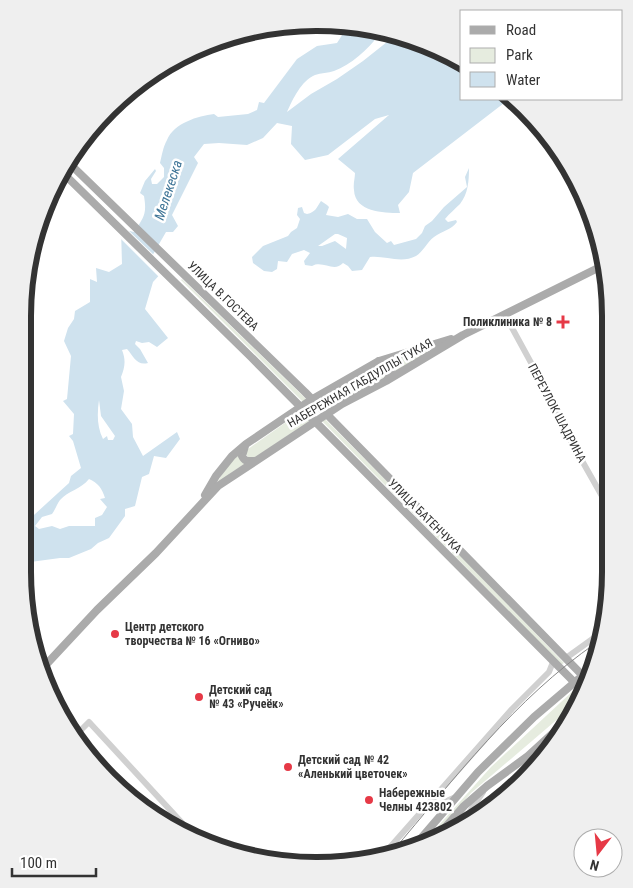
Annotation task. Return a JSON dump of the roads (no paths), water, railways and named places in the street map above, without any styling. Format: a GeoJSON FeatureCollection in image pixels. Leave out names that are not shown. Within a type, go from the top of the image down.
{"type":"FeatureCollection","features":[{"type":"Feature","properties":{"kind":"main road","name":"УЛИЦА В.ГОСТЕВА"},"geometry":{"type":"LineString","coordinates":[[73,167],[305,392]]}},
{"type":"Feature","properties":{"kind":"main road","name":"УЛИЦА В.ГОСТЕВА"},"geometry":{"type":"LineString","coordinates":[[67,177],[251,357]]}},
{"type":"Feature","properties":{"kind":"main road","name":"НАБЕРЕЖНАЯ ГАБДУЛЛЫ ТУКАЯ"},"geometry":{"type":"LineString","coordinates":[[46,664],[97,610],[156,553],[218,486],[326,414],[463,335],[597,268]]}},
{"type":"Feature","properties":{"kind":"main road","name":"НАБЕРЕЖНАЯ ГАБДУЛЛЫ ТУКАЯ"},"geometry":{"type":"LineString","coordinates":[[198,507],[226,462],[246,444],[312,400],[379,361],[463,335]]}},
{"type":"Feature","properties":{"kind":"main road","name":"УЛИЦА БАТЕНЧУКА"},"geometry":{"type":"LineString","coordinates":[[251,357],[578,686]]}},
{"type":"Feature","properties":{"kind":"main road"},"geometry":{"type":"LineString","coordinates":[[379,361],[389,365],[391,369],[391,375],[386,381]]}},
{"type":"Feature","properties":{"kind":"main road","name":"УЛИЦА БАТЕНЧУКА"},"geometry":{"type":"LineString","coordinates":[[305,392],[566,658],[583,673]]}},
{"type":"Feature","properties":{"kind":"main road"},"geometry":{"type":"LineString","coordinates":[[246,444],[242,456],[247,462],[255,461]]}},
{"type":"Feature","properties":{"kind":"main road"},"geometry":{"type":"LineString","coordinates":[[448,555],[450,547],[458,548]]}},
{"type":"Feature","properties":{"kind":"main road"},"geometry":{"type":"LineString","coordinates":[[423,836],[478,772],[534,717],[581,678]]}},
{"type":"Feature","properties":{"kind":"main road"},"geometry":{"type":"LineString","coordinates":[[448,825],[464,806],[487,786],[528,756],[549,737]]}},
{"type":"Feature","properties":{"kind":"street","name":"ПЕРЕУЛОК ШАДРИНА"},"geometry":{"type":"LineString","coordinates":[[505,315],[553,403],[563,427],[602,496]]}},
{"type":"Feature","properties":{"kind":"street"},"geometry":{"type":"LineString","coordinates":[[566,658],[594,638]]}},
{"type":"Feature","properties":{"kind":"street"},"geometry":{"type":"LineString","coordinates":[[390,847],[512,709],[549,672],[553,662]]}},
{"type":"Feature","properties":{"kind":"street"},"geometry":{"type":"LineString","coordinates":[[80,731],[89,722],[182,823]]}},
{"type":"Feature","properties":{"kind":"street"},"geometry":{"type":"LineString","coordinates":[[469,813],[487,786]]}},
{"type":"Feature","properties":{"kind":"street"},"geometry":{"type":"LineString","coordinates":[[420,813],[459,795]]}},
{"type":"Feature","properties":{"kind":"water","name":"Мелекеска"},"geometry":{"type":"Polygon","coordinates":[[[344,33],[376,38],[347,65],[334,71],[315,75],[306,81],[298,91],[287,112],[311,94],[363,61],[389,41],[426,53],[460,70],[460,100],[502,100],[505,102],[413,173],[409,192],[398,205],[400,213],[378,212],[359,203],[354,190],[355,173],[338,159],[389,115],[375,119],[328,155],[305,160],[291,144],[292,126],[277,123],[263,138],[247,145],[204,144],[194,157],[198,163],[172,215],[178,226],[173,232],[166,232],[151,258],[165,269],[153,282],[145,309],[168,338],[157,347],[149,342],[142,343],[136,341],[135,344],[148,363],[138,362],[127,349],[122,350],[124,364],[121,377],[124,391],[121,409],[132,424],[133,437],[143,456],[177,432],[180,439],[166,458],[154,456],[149,474],[142,477],[135,506],[125,509],[125,516],[109,538],[91,549],[69,558],[31,562],[31,518],[69,483],[71,476],[81,468],[73,441],[69,436],[73,434],[74,414],[63,401],[67,399],[71,356],[64,341],[68,328],[74,319],[75,311],[90,302],[90,279],[97,282],[96,268],[109,272],[122,264],[121,229],[134,232],[142,219],[145,211],[145,202],[144,196],[140,193],[145,181],[155,169],[156,171],[151,179],[152,184],[157,184],[164,177],[164,168],[160,163],[164,145],[170,134],[187,121],[201,117],[214,114],[218,117],[248,114],[257,110],[259,102],[264,103],[297,59],[317,46],[337,43],[344,33]],[[99,400],[98,420],[101,434],[103,439],[107,436],[108,440],[113,440],[115,436],[101,416],[99,400]],[[89,479],[63,497],[52,514],[42,517],[35,526],[39,529],[52,526],[60,529],[69,526],[95,526],[95,518],[102,515],[107,507],[100,499],[105,498],[97,484],[89,479]]]}},
{"type":"Feature","properties":{"kind":"water"},"geometry":{"type":"Polygon","coordinates":[[[469,168],[467,187],[465,177],[469,168]]]}},
{"type":"Feature","properties":{"kind":"water"},"geometry":{"type":"Polygon","coordinates":[[[467,187],[465,196],[460,204],[445,219],[448,222],[456,220],[457,222],[434,237],[416,256],[404,259],[370,257],[362,270],[352,271],[343,263],[336,267],[320,264],[305,265],[304,261],[310,253],[304,250],[292,254],[287,262],[278,261],[277,269],[272,272],[264,271],[253,263],[252,257],[263,246],[288,236],[297,228],[300,219],[297,215],[298,208],[302,207],[304,213],[307,214],[316,209],[321,201],[329,207],[326,215],[338,217],[348,214],[357,219],[367,219],[375,232],[387,243],[391,241],[394,245],[416,239],[422,233],[425,226],[444,207],[467,187]],[[335,234],[318,246],[335,241],[346,249],[347,238],[338,234],[335,234]]]}},
{"type":"Feature","properties":{"kind":"tram line"},"geometry":{"type":"LineString","coordinates":[[398,845],[512,714],[567,665],[592,646]]}},
{"type":"Feature","properties":{"kind":"place","name":"Поликлиника № 8"},"geometry":{"type":"Point","coordinates":[563,322]}},
{"type":"Feature","properties":{"kind":"place","name":"Центр детского творчества № 16 «Огниво»"},"geometry":{"type":"Point","coordinates":[115,634]}},
{"type":"Feature","properties":{"kind":"place","name":"Детский сад № 43 «Ручеёк»"},"geometry":{"type":"Point","coordinates":[199,697]}},
{"type":"Feature","properties":{"kind":"place","name":"Детский сад № 42 «Аленький цветочек»"},"geometry":{"type":"Point","coordinates":[288,767]}},
{"type":"Feature","properties":{"kind":"place","name":"Набережные Челны 423802"},"geometry":{"type":"Point","coordinates":[369,800]}}]}
